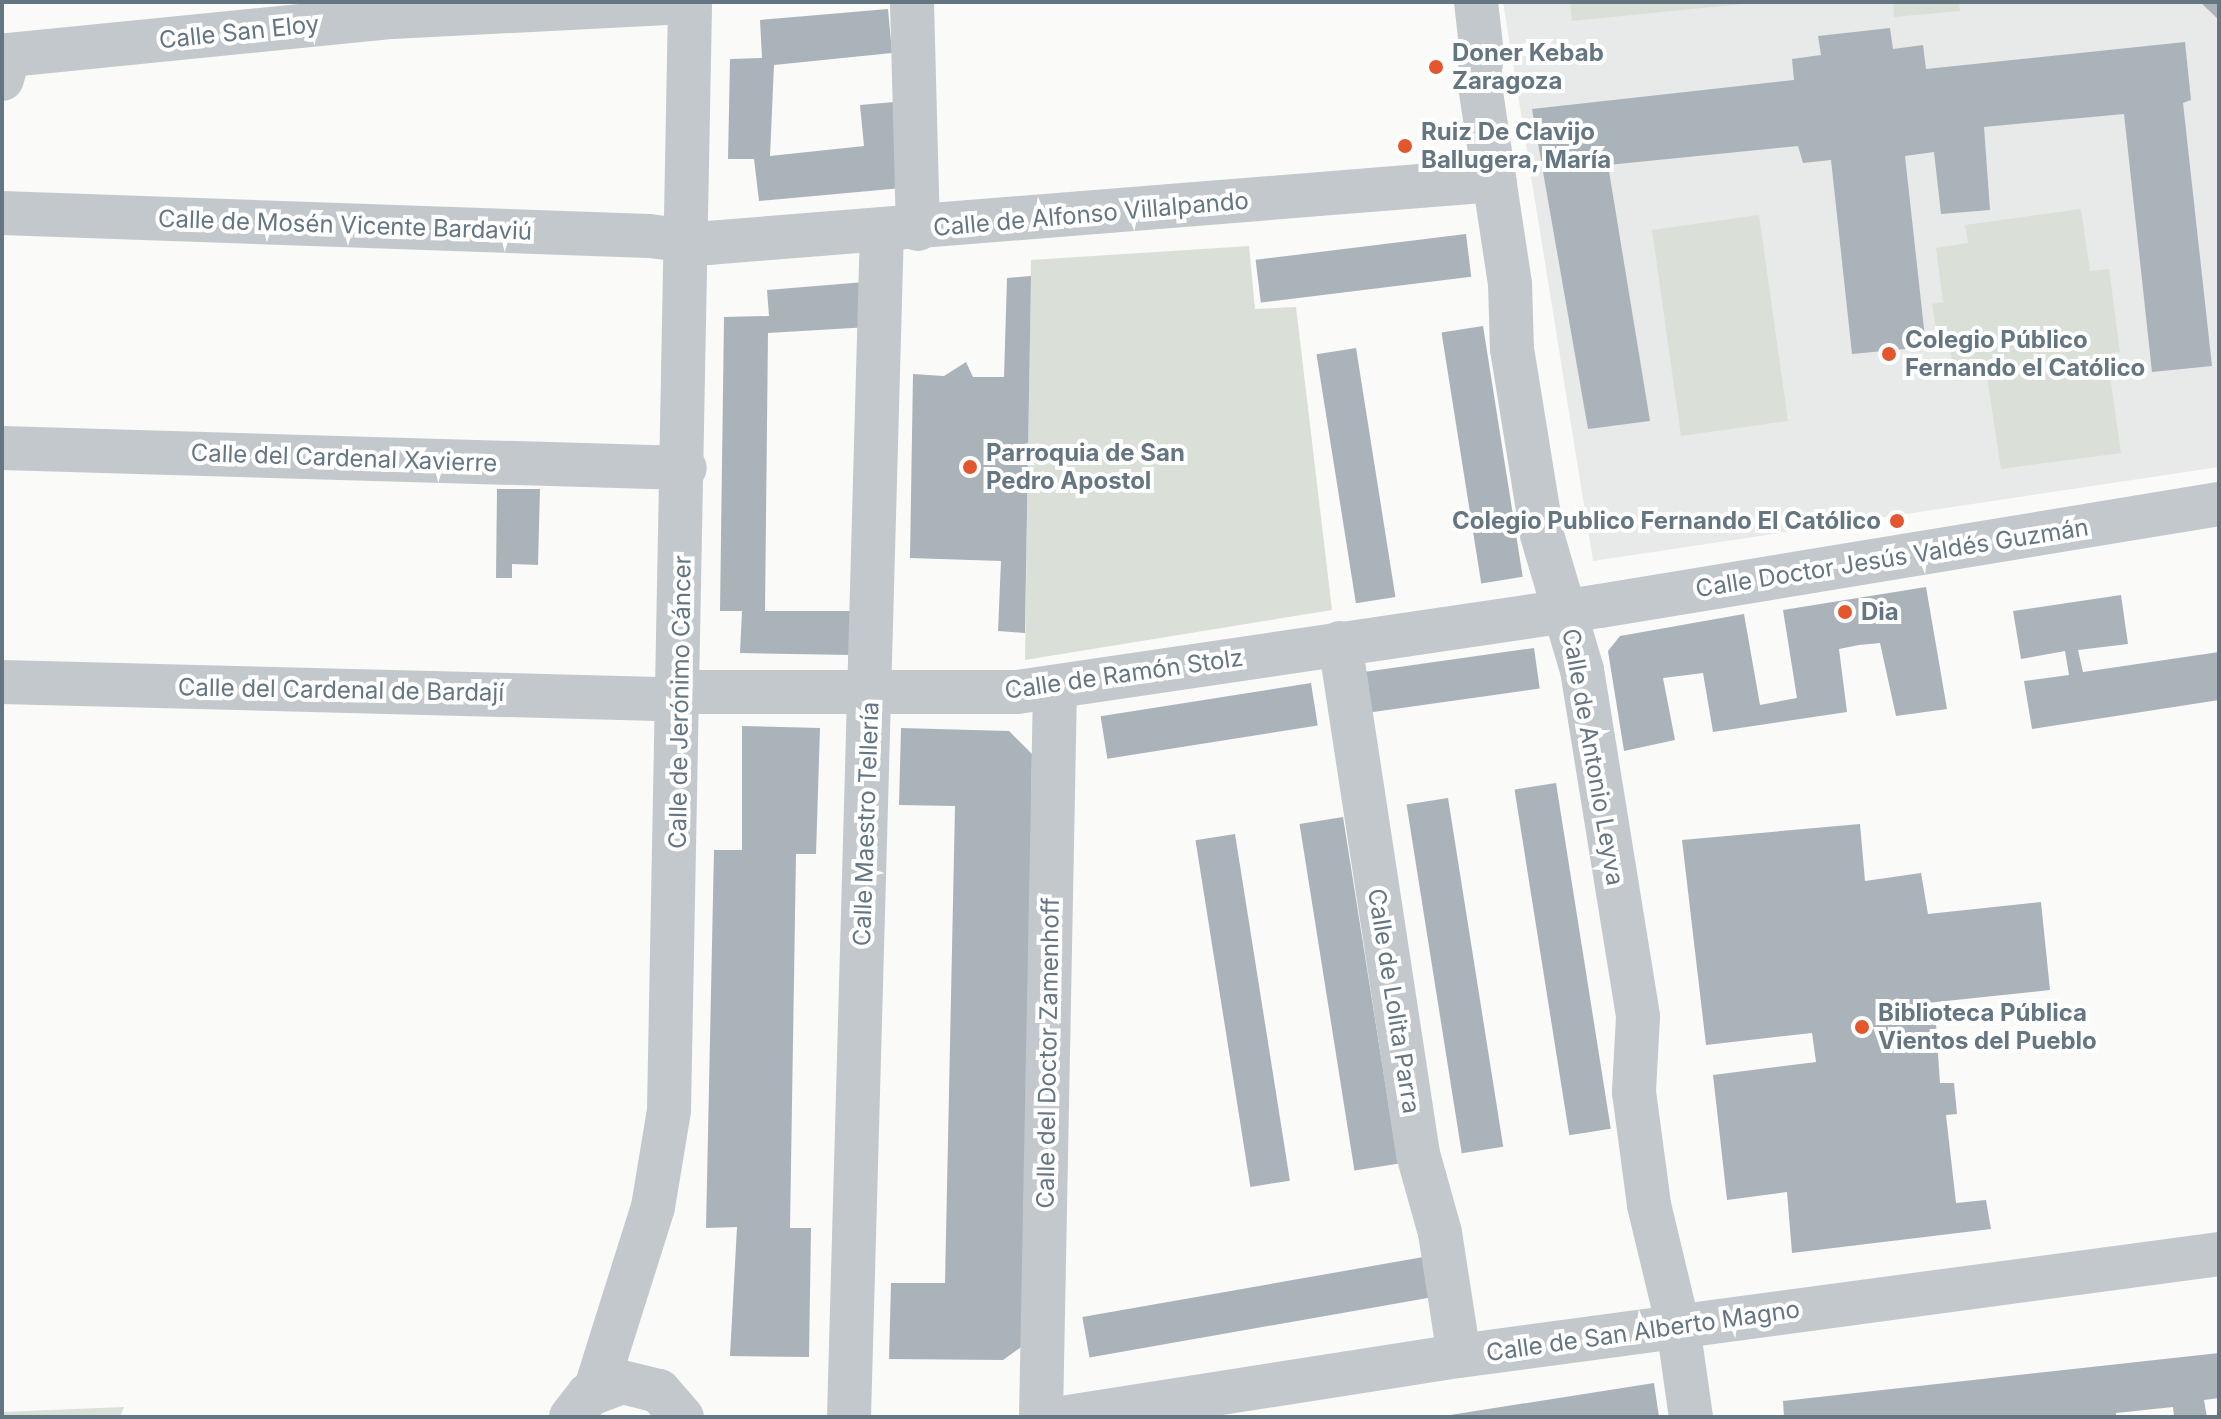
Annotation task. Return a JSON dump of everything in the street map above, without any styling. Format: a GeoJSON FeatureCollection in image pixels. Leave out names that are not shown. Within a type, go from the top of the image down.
{"type":"FeatureCollection","features":[{"type":"Feature","properties":{"kind":"street","name":"Calle San Eloy"},"geometry":{"type":"LineString","coordinates":[[2,79],[9,55],[390,10],[688,2]]}},
{"type":"Feature","properties":{"kind":"street","name":"Calle de Jerónimo Cáncer"},"geometry":{"type":"LineString","coordinates":[[583,1404],[664,1160],[674,983],[685,468],[688,2]]}},
{"type":"Feature","properties":{"kind":"street","name":"Calle Maestro Tellería"},"geometry":{"type":"LineString","coordinates":[[849,1417],[869,691],[912,2]]}},
{"type":"Feature","properties":{"kind":"street","name":"Calle de Antonio Leyva"},"geometry":{"type":"LineString","coordinates":[[1476,2],[1479,79],[1510,283],[1512,349],[1539,519],[1582,670],[1638,1017],[1634,1092],[1650,1213],[1678,1326],[1691,1417]]}},
{"type":"Feature","properties":{"kind":"street","name":"Calle de Alfonso Villalpando"},"geometry":{"type":"LineString","coordinates":[[688,241],[900,230],[1494,180]]}},
{"type":"Feature","properties":{"kind":"street","name":"Calle de Mosén Vicente Bardaviú"},"geometry":{"type":"LineString","coordinates":[[2,213],[688,241]]}},
{"type":"Feature","properties":{"kind":"street","name":"Calle del Cardenal Xavierre"},"geometry":{"type":"LineString","coordinates":[[2,448],[685,468]]}},
{"type":"Feature","properties":{"kind":"street","name":"Calle Doctor Jesús Valdés Guzmán"},"geometry":{"type":"LineString","coordinates":[[1565,612],[2219,504]]}},
{"type":"Feature","properties":{"kind":"street","name":"Calle de Ramón Stolz"},"geometry":{"type":"LineString","coordinates":[[680,695],[1055,688],[1340,643],[1565,612]]}},
{"type":"Feature","properties":{"kind":"street","name":"Calle de Lolita Parra"},"geometry":{"type":"LineString","coordinates":[[1340,643],[1418,1154],[1440,1233],[1459,1356]]}},
{"type":"Feature","properties":{"kind":"street","name":"Calle del Cardenal de Bardají"},"geometry":{"type":"LineString","coordinates":[[2,682],[680,695]]}},
{"type":"Feature","properties":{"kind":"street","name":"Calle del Doctor Zamenhoff"},"geometry":{"type":"LineString","coordinates":[[1041,1417],[1055,688]]}},
{"type":"Feature","properties":{"kind":"street","name":"Calle de San Alberto Magno"},"geometry":{"type":"LineString","coordinates":[[1068,1417],[1459,1356],[2219,1254]]}},
{"type":"Feature","properties":{"kind":"street"},"geometry":{"type":"LineString","coordinates":[[583,1404],[622,1382],[641,1383],[659,1391],[682,1417]]}},
{"type":"Feature","properties":{"kind":"shaded area","name":"Colegio Público Fernando el Católico"},"geometry":{"type":"Polygon","coordinates":[[[1503,2],[2219,2],[2219,467],[1593,561],[1503,2]]]}},
{"type":"Feature","properties":{"kind":"shaded area"},"geometry":{"type":"Polygon","coordinates":[[[1570,2],[1762,2],[1572,21],[1570,2]]]}},
{"type":"Feature","properties":{"kind":"shaded area"},"geometry":{"type":"Polygon","coordinates":[[[1893,2],[1959,2],[1960,11],[1894,17],[1893,2]]]}},
{"type":"Feature","properties":{"kind":"shaded area"},"geometry":{"type":"Polygon","coordinates":[[[2081,209],[2090,271],[2109,269],[2120,352],[2107,355],[2121,453],[2001,469],[1987,377],[1955,381],[1948,334],[1937,335],[1932,304],[1943,302],[1936,248],[1968,243],[1965,225],[2081,209]]]}},
{"type":"Feature","properties":{"kind":"shaded area"},"geometry":{"type":"Polygon","coordinates":[[[1759,215],[1788,421],[1681,436],[1652,230],[1759,215]]]}},
{"type":"Feature","properties":{"kind":"shaded area"},"geometry":{"type":"Polygon","coordinates":[[[1249,246],[1255,309],[1296,307],[1332,610],[1025,660],[1031,260],[1249,246]]]}},
{"type":"Feature","properties":{"kind":"shaded area"},"geometry":{"type":"Polygon","coordinates":[[[124,1407],[120,1417],[2,1417],[2,1412],[124,1407]]]}},
{"type":"Feature","properties":{"kind":"building"},"geometry":{"type":"Polygon","coordinates":[[[2200,2],[2219,2],[2219,20],[2200,2]]]}},
{"type":"Feature","properties":{"kind":"building"},"geometry":{"type":"Polygon","coordinates":[[[888,9],[892,53],[774,65],[770,156],[864,146],[860,105],[894,102],[902,188],[759,201],[754,159],[728,159],[730,59],[762,58],[760,20],[888,9]]]}},
{"type":"Feature","properties":{"kind":"building"},"geometry":{"type":"Polygon","coordinates":[[[1890,28],[1893,49],[1923,45],[1926,69],[2185,42],[2191,100],[2183,103],[2212,366],[2152,372],[2124,114],[1984,127],[1990,210],[1941,214],[1934,152],[1905,156],[1926,347],[1852,354],[1831,160],[1803,163],[1798,146],[1608,165],[1650,421],[1588,429],[1532,109],[1794,80],[1792,59],[1821,55],[1818,36],[1890,28]]]}},
{"type":"Feature","properties":{"kind":"building"},"geometry":{"type":"Polygon","coordinates":[[[1466,234],[1471,277],[1261,303],[1256,260],[1466,234]]]}},
{"type":"Feature","properties":{"kind":"building","name":"Parroquia de San Pedro Apostol"},"geometry":{"type":"Polygon","coordinates":[[[1031,276],[1025,633],[998,631],[1001,561],[910,558],[913,374],[944,376],[966,362],[973,377],[1004,377],[1007,278],[1031,276]]]}},
{"type":"Feature","properties":{"kind":"building"},"geometry":{"type":"Polygon","coordinates":[[[865,282],[869,327],[768,333],[765,611],[853,611],[852,655],[740,653],[742,611],[720,611],[724,317],[769,316],[767,290],[865,282]]]}},
{"type":"Feature","properties":{"kind":"building"},"geometry":{"type":"Polygon","coordinates":[[[1483,326],[1523,577],[1481,583],[1442,333],[1483,326]]]}},
{"type":"Feature","properties":{"kind":"building"},"geometry":{"type":"Polygon","coordinates":[[[1356,348],[1395,597],[1356,603],[1316,354],[1356,348]]]}},
{"type":"Feature","properties":{"kind":"building"},"geometry":{"type":"Polygon","coordinates":[[[497,489],[540,489],[538,565],[512,564],[512,578],[496,578],[497,489]]]}},
{"type":"Feature","properties":{"kind":"building"},"geometry":{"type":"Polygon","coordinates":[[[1926,587],[1947,709],[1896,716],[1880,643],[1859,645],[1839,649],[1847,712],[1713,732],[1703,673],[1663,678],[1675,740],[1624,751],[1608,651],[1620,636],[1744,614],[1760,705],[1797,698],[1783,610],[1926,587]]]}},
{"type":"Feature","properties":{"kind":"building"},"geometry":{"type":"Polygon","coordinates":[[[2121,595],[2128,644],[2078,650],[2083,672],[2219,652],[2219,700],[2032,729],[2024,681],[2069,675],[2065,651],[2021,659],[2013,611],[2121,595]]]}},
{"type":"Feature","properties":{"kind":"building"},"geometry":{"type":"Polygon","coordinates":[[[1534,648],[1540,689],[1371,712],[1366,672],[1534,648]]]}},
{"type":"Feature","properties":{"kind":"building"},"geometry":{"type":"Polygon","coordinates":[[[1311,683],[1318,725],[1107,759],[1101,716],[1311,683]]]}},
{"type":"Feature","properties":{"kind":"building"},"geometry":{"type":"Polygon","coordinates":[[[742,726],[820,728],[816,854],[796,854],[790,1228],[811,1228],[809,1357],[730,1356],[737,1227],[706,1228],[714,850],[742,850],[742,726]]]}},
{"type":"Feature","properties":{"kind":"building"},"geometry":{"type":"Polygon","coordinates":[[[901,728],[1009,731],[1032,754],[1024,1345],[1003,1360],[889,1359],[891,1283],[945,1283],[955,806],[899,805],[901,728]]]}},
{"type":"Feature","properties":{"kind":"building"},"geometry":{"type":"Polygon","coordinates":[[[1556,783],[1611,1129],[1569,1135],[1515,790],[1556,783]]]}},
{"type":"Feature","properties":{"kind":"building"},"geometry":{"type":"Polygon","coordinates":[[[1448,798],[1503,1147],[1462,1153],[1407,805],[1448,798]]]}},
{"type":"Feature","properties":{"kind":"building"},"geometry":{"type":"Polygon","coordinates":[[[1343,817],[1398,1164],[1354,1171],[1300,824],[1343,817]]]}},
{"type":"Feature","properties":{"kind":"building"},"geometry":{"type":"Polygon","coordinates":[[[1860,824],[1865,881],[1921,873],[1928,914],[2041,902],[2050,990],[1927,1003],[1921,1025],[1936,1024],[1940,1083],[1954,1083],[1957,1114],[1946,1115],[1956,1203],[1986,1200],[1991,1229],[1792,1253],[1787,1192],[1727,1200],[1713,1075],[1816,1062],[1812,1033],[1706,1045],[1682,840],[1860,824]]]}},
{"type":"Feature","properties":{"kind":"building"},"geometry":{"type":"Polygon","coordinates":[[[1235,834],[1290,1181],[1250,1187],[1195,840],[1235,834]]]}},
{"type":"Feature","properties":{"kind":"building"},"geometry":{"type":"Polygon","coordinates":[[[1429,1256],[1436,1296],[1089,1358],[1082,1317],[1429,1256]]]}},
{"type":"Feature","properties":{"kind":"building"},"geometry":{"type":"Polygon","coordinates":[[[2219,1353],[2219,1398],[2204,1400],[2207,1417],[2174,1417],[2173,1407],[2116,1413],[2116,1417],[1784,1417],[1783,1401],[2219,1353]]]}},
{"type":"Feature","properties":{"kind":"building"},"geometry":{"type":"Polygon","coordinates":[[[1654,1383],[1659,1417],[1450,1417],[1450,1415],[1654,1383]]]}},
{"type":"Feature","properties":{"kind":"place","name":"Doner Kebab Zaragoza"},"geometry":{"type":"Point","coordinates":[1436,67]}},
{"type":"Feature","properties":{"kind":"place","name":"Ruiz De Clavijo Ballugera, María"},"geometry":{"type":"Point","coordinates":[1405,146]}},
{"type":"Feature","properties":{"kind":"place","name":"Colegio Público Fernando el Católico"},"geometry":{"type":"Point","coordinates":[1889,354]}},
{"type":"Feature","properties":{"kind":"place","name":"Parroquia de San Pedro Apostol"},"geometry":{"type":"Point","coordinates":[970,467]}},
{"type":"Feature","properties":{"kind":"place","name":"Colegio Publico Fernando El Católico"},"geometry":{"type":"Point","coordinates":[1897,521]}},
{"type":"Feature","properties":{"kind":"place","name":"Dia"},"geometry":{"type":"Point","coordinates":[1845,612]}},
{"type":"Feature","properties":{"kind":"place","name":"Biblioteca Pública Vientos del Pueblo"},"geometry":{"type":"Point","coordinates":[1862,1027]}}]}
